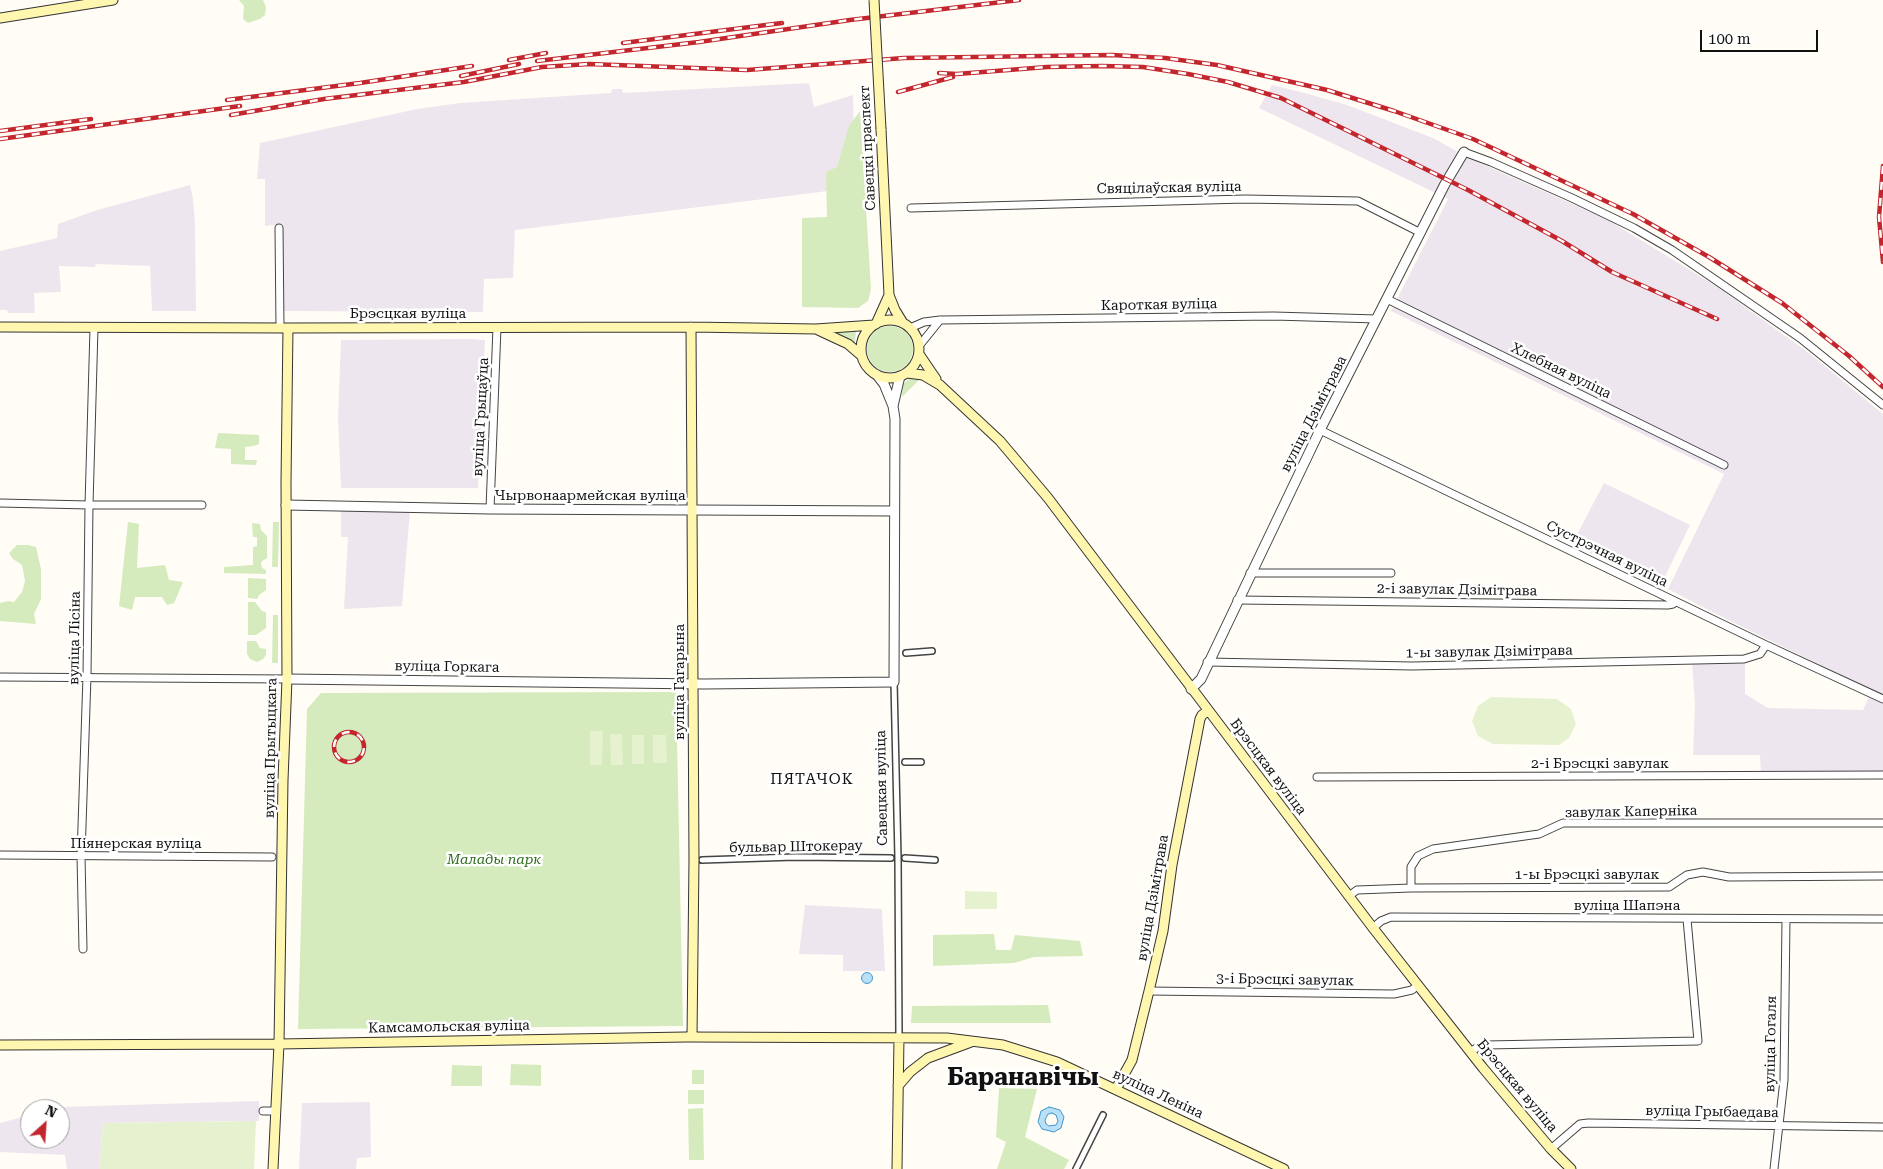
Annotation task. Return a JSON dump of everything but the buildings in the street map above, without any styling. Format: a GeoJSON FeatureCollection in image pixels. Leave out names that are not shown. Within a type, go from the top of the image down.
{"type":"FeatureCollection","features":[{"type":"Feature","properties":{"kind":"main road"},"geometry":{"type":"LineString","coordinates":[[0,18],[88,2],[112,0]]}},
{"type":"Feature","properties":{"kind":"main road","name":"Савецкі праспект"},"geometry":{"type":"LineString","coordinates":[[874,0],[889,295],[895,310],[907,325]]}},
{"type":"Feature","properties":{"kind":"main road","name":"Савецкі праспект"},"geometry":{"type":"LineString","coordinates":[[875,324],[889,295]]}},
{"type":"Feature","properties":{"kind":"main road"},"geometry":{"type":"LineString","coordinates":[[890,320],[907,325],[916,336],[919,350],[912,368],[904,374],[889,378],[877,375],[870,370],[862,356],[863,339],[875,324],[890,320]]}},
{"type":"Feature","properties":{"kind":"main road","name":"Брэсцкая вуліца"},"geometry":{"type":"LineString","coordinates":[[0,327],[692,327],[816,329],[875,324]]}},
{"type":"Feature","properties":{"kind":"main road","name":"вуліца Гагарына"},"geometry":{"type":"LineString","coordinates":[[692,327],[694,684],[692,1038]]}},
{"type":"Feature","properties":{"kind":"main road","name":"вуліца Прытыцкага"},"geometry":{"type":"LineString","coordinates":[[272,1169],[279,1044],[283,780],[287,679],[284,328]]}},
{"type":"Feature","properties":{"kind":"main road","name":"Брэсцкая вуліца"},"geometry":{"type":"LineString","coordinates":[[816,329],[848,344],[862,356]]}},
{"type":"Feature","properties":{"kind":"main road","name":"Брэсцкая вуліца"},"geometry":{"type":"LineString","coordinates":[[919,350],[940,384],[1000,441],[1048,498],[1348,896],[1470,1052],[1551,1149],[1571,1169]]}},
{"type":"Feature","properties":{"kind":"main road","name":"Брэсцкая вуліца"},"geometry":{"type":"LineString","coordinates":[[904,374],[923,375],[940,384]]}},
{"type":"Feature","properties":{"kind":"main road","name":"вуліца Дзімітрава"},"geometry":{"type":"LineString","coordinates":[[1116,1090],[1132,1060],[1150,991],[1163,931],[1172,866],[1200,719],[1208,711]]}},
{"type":"Feature","properties":{"kind":"main road","name":"Камсамольская вуліца"},"geometry":{"type":"LineString","coordinates":[[0,1045],[279,1044],[692,1038],[899,1038]]}},
{"type":"Feature","properties":{"kind":"main road","name":"вуліца Леніна"},"geometry":{"type":"LineString","coordinates":[[899,1038],[947,1038],[977,1041],[1003,1045],[1057,1062],[1284,1169]]}},
{"type":"Feature","properties":{"kind":"main road","name":"Савецкая вуліца"},"geometry":{"type":"LineString","coordinates":[[897,1169],[899,1038]]}},
{"type":"Feature","properties":{"kind":"main road"},"geometry":{"type":"LineString","coordinates":[[898,1087],[910,1072],[928,1058],[977,1041]]}},
{"type":"Feature","properties":{"kind":"street","name":"вуліца Дзімітрава"},"geometry":{"type":"LineString","coordinates":[[1191,688],[1201,679],[1207,662],[1320,430],[1445,184],[1464,152]]}},
{"type":"Feature","properties":{"kind":"street"},"geometry":{"type":"LineString","coordinates":[[1464,152],[1572,198],[1634,228],[1672,250],[1800,338],[1883,405]]}},
{"type":"Feature","properties":{"kind":"street","name":"Свяцілаўская вуліца"},"geometry":{"type":"LineString","coordinates":[[911,208],[1245,199],[1358,201],[1421,232]]}},
{"type":"Feature","properties":{"kind":"street","name":"вуліца Прытыцкага"},"geometry":{"type":"LineString","coordinates":[[279,228],[284,328]]}},
{"type":"Feature","properties":{"kind":"street","name":"Хлебная вуліца"},"geometry":{"type":"LineString","coordinates":[[1387,300],[1724,465]]}},
{"type":"Feature","properties":{"kind":"street","name":"Кароткая вуліца"},"geometry":{"type":"LineString","coordinates":[[907,325],[940,320],[1274,316],[1377,319]]}},
{"type":"Feature","properties":{"kind":"street"},"geometry":{"type":"LineString","coordinates":[[919,350],[940,320]]}},
{"type":"Feature","properties":{"kind":"street","name":"вуліца Грыцаўца"},"geometry":{"type":"LineString","coordinates":[[490,509],[497,327]]}},
{"type":"Feature","properties":{"kind":"street","name":"вуліца Лісіна"},"geometry":{"type":"LineString","coordinates":[[83,949],[81,856],[87,676],[94,328]]}},
{"type":"Feature","properties":{"kind":"street","name":"Савецкая вуліца"},"geometry":{"type":"LineString","coordinates":[[899,1038],[898,858],[894,682],[893,406],[904,374]]}},
{"type":"Feature","properties":{"kind":"street","name":"Савецкая вуліца"},"geometry":{"type":"LineString","coordinates":[[877,375],[884,384],[893,406]]}},
{"type":"Feature","properties":{"kind":"street","name":"Сустрэчная вуліца"},"geometry":{"type":"LineString","coordinates":[[1320,430],[1766,645],[1883,699]]}},
{"type":"Feature","properties":{"kind":"street"},"geometry":{"type":"LineString","coordinates":[[0,502],[89,505],[202,505]]}},
{"type":"Feature","properties":{"kind":"street","name":"Чырвонаармейская вуліца"},"geometry":{"type":"LineString","coordinates":[[286,505],[490,509],[894,511]]}},
{"type":"Feature","properties":{"kind":"street"},"geometry":{"type":"LineString","coordinates":[[1250,573],[1391,574]]}},
{"type":"Feature","properties":{"kind":"street","name":"2-і завулак Дзімітрава"},"geometry":{"type":"LineString","coordinates":[[1237,600],[1668,605],[1673,604],[1675,601]]}},
{"type":"Feature","properties":{"kind":"street","name":"1-ы завулак Дзімітрава"},"geometry":{"type":"LineString","coordinates":[[1207,662],[1412,666],[1744,659],[1760,654],[1766,645]]}},
{"type":"Feature","properties":{"kind":"street"},"geometry":{"type":"LineString","coordinates":[[906,653],[932,651]]}},
{"type":"Feature","properties":{"kind":"street","name":"вуліца Горкага"},"geometry":{"type":"LineString","coordinates":[[0,677],[87,676],[694,684],[894,682]]}},
{"type":"Feature","properties":{"kind":"street"},"geometry":{"type":"LineString","coordinates":[[905,762],[920,762]]}},
{"type":"Feature","properties":{"kind":"street","name":"2-і Брэсцкі завулак"},"geometry":{"type":"LineString","coordinates":[[1317,777],[1883,775]]}},
{"type":"Feature","properties":{"kind":"street","name":"завулак Каперніка"},"geometry":{"type":"LineString","coordinates":[[1411,888],[1411,867],[1418,856],[1433,849],[1539,834],[1562,824],[1883,823]]}},
{"type":"Feature","properties":{"kind":"street","name":"Піянерская вуліца"},"geometry":{"type":"LineString","coordinates":[[0,855],[272,857]]}},
{"type":"Feature","properties":{"kind":"street","name":"бульвар Штокерау"},"geometry":{"type":"LineString","coordinates":[[702,860],[891,858]]}},
{"type":"Feature","properties":{"kind":"street"},"geometry":{"type":"LineString","coordinates":[[905,858],[934,860]]}},
{"type":"Feature","properties":{"kind":"street","name":"1-ы Брэсцкі завулак"},"geometry":{"type":"LineString","coordinates":[[1348,896],[1358,890],[1411,888],[1669,887],[1687,876],[1703,872],[1729,877],[1883,876]]}},
{"type":"Feature","properties":{"kind":"street","name":"вуліца Шапэна"},"geometry":{"type":"LineString","coordinates":[[1373,928],[1381,921],[1391,918],[1883,919]]}},
{"type":"Feature","properties":{"kind":"street"},"geometry":{"type":"LineString","coordinates":[[1470,1052],[1486,1045],[1698,1041],[1686,919]]}},
{"type":"Feature","properties":{"kind":"street","name":"вуліца Гогаля"},"geometry":{"type":"LineString","coordinates":[[1774,1169],[1784,1080],[1786,920]]}},
{"type":"Feature","properties":{"kind":"street","name":"3-і Брэсцкі завулак"},"geometry":{"type":"LineString","coordinates":[[1150,991],[1394,994],[1412,990],[1418,985]]}},
{"type":"Feature","properties":{"kind":"street"},"geometry":{"type":"LineString","coordinates":[[263,1111],[275,1111]]}},
{"type":"Feature","properties":{"kind":"street"},"geometry":{"type":"LineString","coordinates":[[1076,1169],[1103,1115]]}},
{"type":"Feature","properties":{"kind":"street","name":"вуліца Грыбаедава"},"geometry":{"type":"LineString","coordinates":[[1551,1149],[1580,1124],[1883,1126]]}},
{"type":"Feature","properties":{"kind":"shaded area"},"geometry":{"type":"Polygon","coordinates":[[[809,83],[814,107],[853,95],[855,192],[828,191],[515,230],[513,278],[484,279],[483,312],[283,311],[282,224],[265,226],[265,179],[257,179],[260,143],[417,109],[460,103],[611,93],[612,89],[622,89],[623,93],[809,83]]]}},
{"type":"Feature","properties":{"kind":"shaded area"},"geometry":{"type":"Polygon","coordinates":[[[1272,85],[1347,105],[1433,138],[1469,158],[1608,220],[1716,286],[1809,353],[1883,414],[1883,772],[1761,773],[1760,755],[1693,755],[1695,703],[1692,663],[1745,664],[1745,694],[1768,708],[1863,710],[1872,690],[1668,589],[1724,474],[1391,311],[1448,199],[1259,108],[1272,85]]]}},
{"type":"Feature","properties":{"kind":"shaded area"},"geometry":{"type":"Polygon","coordinates":[[[190,185],[195,223],[196,311],[152,311],[150,266],[96,264],[95,267],[59,266],[61,292],[34,293],[35,313],[8,313],[7,310],[0,310],[0,251],[57,238],[58,224],[97,210],[190,185]]]}},
{"type":"Feature","properties":{"kind":"shaded area"},"geometry":{"type":"Polygon","coordinates":[[[341,340],[485,340],[478,488],[341,488],[338,417],[341,340]]]}},
{"type":"Feature","properties":{"kind":"shaded area"},"geometry":{"type":"Polygon","coordinates":[[[1604,483],[1690,525],[1660,587],[1572,544],[1604,483]]]}},
{"type":"Feature","properties":{"kind":"shaded area"},"geometry":{"type":"Polygon","coordinates":[[[341,510],[410,511],[402,606],[344,609],[348,537],[341,537],[341,510]]]}},
{"type":"Feature","properties":{"kind":"shaded area"},"geometry":{"type":"Polygon","coordinates":[[[805,905],[882,909],[885,971],[843,971],[843,955],[799,954],[805,905]]]}},
{"type":"Feature","properties":{"kind":"shaded area"},"geometry":{"type":"Polygon","coordinates":[[[259,1101],[259,1121],[103,1123],[99,1169],[67,1169],[65,1155],[0,1152],[0,1123],[20,1118],[20,1149],[70,1149],[70,1107],[259,1101]]]}},
{"type":"Feature","properties":{"kind":"shaded area"},"geometry":{"type":"Polygon","coordinates":[[[370,1102],[371,1157],[357,1158],[356,1169],[299,1169],[302,1103],[370,1102]]]}},
{"type":"Feature","properties":{"kind":"green space"},"geometry":{"type":"Polygon","coordinates":[[[239,0],[263,0],[266,7],[265,15],[248,23],[243,19],[244,6],[239,0]]]}},
{"type":"Feature","properties":{"kind":"green space"},"geometry":{"type":"Polygon","coordinates":[[[860,111],[871,289],[868,301],[858,308],[802,307],[802,218],[827,217],[826,172],[837,167],[849,126],[860,111]]]}},
{"type":"Feature","properties":{"kind":"green space"},"geometry":{"type":"Polygon","coordinates":[[[890,326],[903,330],[909,336],[913,349],[909,362],[903,368],[890,372],[877,368],[871,362],[867,349],[871,336],[877,330],[890,326]]]}},
{"type":"Feature","properties":{"kind":"green space"},"geometry":{"type":"Polygon","coordinates":[[[856,330],[855,345],[831,331],[856,330]]]}},
{"type":"Feature","properties":{"kind":"green space"},"geometry":{"type":"Polygon","coordinates":[[[911,377],[920,379],[902,397],[903,384],[911,377]]]}},
{"type":"Feature","properties":{"kind":"green space"},"geometry":{"type":"Polygon","coordinates":[[[218,433],[259,435],[259,444],[245,447],[245,460],[257,460],[256,465],[231,464],[231,449],[215,448],[218,433]]]}},
{"type":"Feature","properties":{"kind":"green space"},"geometry":{"type":"Polygon","coordinates":[[[128,522],[139,524],[137,568],[165,565],[169,580],[183,582],[174,603],[167,605],[162,597],[135,597],[132,610],[119,606],[128,522]]]}},
{"type":"Feature","properties":{"kind":"green space"},"geometry":{"type":"Polygon","coordinates":[[[273,522],[279,522],[278,567],[272,567],[273,522]]]}},
{"type":"Feature","properties":{"kind":"green space"},"geometry":{"type":"Polygon","coordinates":[[[252,523],[260,524],[261,530],[267,536],[267,558],[261,563],[262,568],[266,570],[266,574],[224,573],[224,567],[253,565],[253,547],[257,546],[257,537],[253,537],[252,523]]]}},
{"type":"Feature","properties":{"kind":"green space"},"geometry":{"type":"Polygon","coordinates":[[[17,545],[36,547],[41,569],[41,599],[34,614],[36,624],[0,621],[0,603],[14,602],[22,592],[25,581],[22,565],[13,559],[9,553],[17,545]]]}},
{"type":"Feature","properties":{"kind":"green space"},"geometry":{"type":"Polygon","coordinates":[[[248,578],[266,579],[266,590],[257,599],[248,598],[248,578]]]}},
{"type":"Feature","properties":{"kind":"green space"},"geometry":{"type":"Polygon","coordinates":[[[248,602],[255,602],[262,611],[266,612],[266,628],[256,635],[248,635],[248,602]]]}},
{"type":"Feature","properties":{"kind":"green space"},"geometry":{"type":"Polygon","coordinates":[[[273,615],[278,615],[278,663],[272,663],[273,615]]]}},
{"type":"Feature","properties":{"kind":"green space"},"geometry":{"type":"Polygon","coordinates":[[[247,641],[256,641],[260,648],[266,649],[266,655],[263,659],[257,662],[250,659],[247,654],[247,641]]]}},
{"type":"Feature","properties":{"kind":"green space","name":"Малады парк"},"geometry":{"type":"Polygon","coordinates":[[[676,692],[683,1026],[298,1029],[307,709],[321,693],[676,692]]]}},
{"type":"Feature","properties":{"kind":"green space"},"geometry":{"type":"Polygon","coordinates":[[[1491,697],[1557,699],[1571,709],[1576,724],[1569,738],[1559,745],[1493,744],[1478,736],[1472,721],[1478,706],[1491,697]]]}},
{"type":"Feature","properties":{"kind":"green space"},"geometry":{"type":"Polygon","coordinates":[[[590,731],[603,731],[602,765],[590,765],[590,731]]]}},
{"type":"Feature","properties":{"kind":"green space"},"geometry":{"type":"Polygon","coordinates":[[[610,734],[622,734],[623,765],[611,765],[610,734]]]}},
{"type":"Feature","properties":{"kind":"green space"},"geometry":{"type":"Polygon","coordinates":[[[632,735],[644,735],[644,764],[632,764],[632,735]]]}},
{"type":"Feature","properties":{"kind":"green space"},"geometry":{"type":"Polygon","coordinates":[[[653,735],[666,735],[667,763],[653,763],[653,735]]]}},
{"type":"Feature","properties":{"kind":"green space"},"geometry":{"type":"Polygon","coordinates":[[[965,891],[997,892],[997,909],[965,909],[965,891]]]}},
{"type":"Feature","properties":{"kind":"green space"},"geometry":{"type":"Polygon","coordinates":[[[994,934],[996,950],[1011,950],[1015,935],[1080,941],[1083,956],[1034,957],[1014,963],[933,966],[933,935],[994,934]]]}},
{"type":"Feature","properties":{"kind":"green space"},"geometry":{"type":"Polygon","coordinates":[[[1048,1005],[1051,1023],[911,1023],[912,1006],[1048,1005]]]}},
{"type":"Feature","properties":{"kind":"green space"},"geometry":{"type":"Polygon","coordinates":[[[511,1064],[541,1065],[541,1086],[510,1085],[511,1064]]]}},
{"type":"Feature","properties":{"kind":"green space"},"geometry":{"type":"Polygon","coordinates":[[[452,1065],[482,1066],[482,1086],[451,1086],[452,1065]]]}},
{"type":"Feature","properties":{"kind":"green space"},"geometry":{"type":"Polygon","coordinates":[[[692,1070],[704,1070],[704,1084],[692,1084],[692,1070]]]}},
{"type":"Feature","properties":{"kind":"green space"},"geometry":{"type":"Polygon","coordinates":[[[999,1088],[1037,1089],[1025,1137],[1069,1160],[1064,1169],[997,1169],[1006,1142],[996,1137],[999,1088]]]}},
{"type":"Feature","properties":{"kind":"green space"},"geometry":{"type":"Polygon","coordinates":[[[688,1090],[704,1090],[704,1104],[688,1104],[688,1090]]]}},
{"type":"Feature","properties":{"kind":"green space"},"geometry":{"type":"Polygon","coordinates":[[[703,1108],[704,1160],[689,1160],[688,1109],[703,1108]]]}},
{"type":"Feature","properties":{"kind":"green space"},"geometry":{"type":"Polygon","coordinates":[[[256,1121],[254,1169],[99,1169],[103,1123],[256,1121]]]}},
{"type":"Feature","properties":{"kind":"water"},"geometry":{"type":"Polygon","coordinates":[[[867,972],[873,978],[867,984],[861,978],[867,972]]]}},
{"type":"Feature","properties":{"kind":"water"},"geometry":{"type":"Polygon","coordinates":[[[1049,1107],[1060,1110],[1064,1117],[1061,1128],[1054,1132],[1042,1129],[1038,1122],[1041,1111],[1049,1107]],[[1048,1114],[1045,1120],[1046,1124],[1049,1126],[1056,1125],[1058,1121],[1056,1115],[1048,1114]]]}},
{"type":"Feature","properties":{"kind":"railway"},"geometry":{"type":"LineString","coordinates":[[537,61],[1019,0]]}},
{"type":"Feature","properties":{"kind":"railway"},"geometry":{"type":"LineString","coordinates":[[623,43],[782,23]]}},
{"type":"Feature","properties":{"kind":"railway"},"geometry":{"type":"LineString","coordinates":[[509,60],[546,53]]}},
{"type":"Feature","properties":{"kind":"railway"},"geometry":{"type":"LineString","coordinates":[[231,115],[324,99],[464,82],[542,67],[589,64],[747,70],[904,58],[1112,55],[1165,58],[1217,65],[1327,90],[1473,139],[1633,214],[1709,257],[1782,303],[1849,356],[1883,387]]}},
{"type":"Feature","properties":{"kind":"railway"},"geometry":{"type":"LineString","coordinates":[[461,76],[519,64]]}},
{"type":"Feature","properties":{"kind":"railway"},"geometry":{"type":"LineString","coordinates":[[227,100],[472,66]]}},
{"type":"Feature","properties":{"kind":"railway"},"geometry":{"type":"LineString","coordinates":[[939,73],[957,74],[1047,67],[1143,67],[1228,82],[1281,98],[1468,190],[1562,241],[1612,272],[1717,319]]}},
{"type":"Feature","properties":{"kind":"railway"},"geometry":{"type":"LineString","coordinates":[[898,92],[953,77]]}},
{"type":"Feature","properties":{"kind":"railway"},"geometry":{"type":"LineString","coordinates":[[0,139],[240,106]]}},
{"type":"Feature","properties":{"kind":"railway"},"geometry":{"type":"LineString","coordinates":[[0,131],[91,119]]}},
{"type":"Feature","properties":{"kind":"railway"},"geometry":{"type":"LineString","coordinates":[[1883,166],[1879,217],[1883,262]]}},
{"type":"Feature","properties":{"kind":"railway"},"geometry":{"type":"LineString","coordinates":[[349,732],[360,736],[364,747],[360,758],[349,762],[338,758],[334,747],[338,736],[349,732]]}},
{"type":"Feature","properties":{"kind":"district","name":"ПЯТАЧОК"},"geometry":{"type":"Point","coordinates":[812,780]}},
{"type":"Feature","properties":{"kind":"district","name":"Баранавічы"},"geometry":{"type":"Point","coordinates":[1023,1078]}}]}
